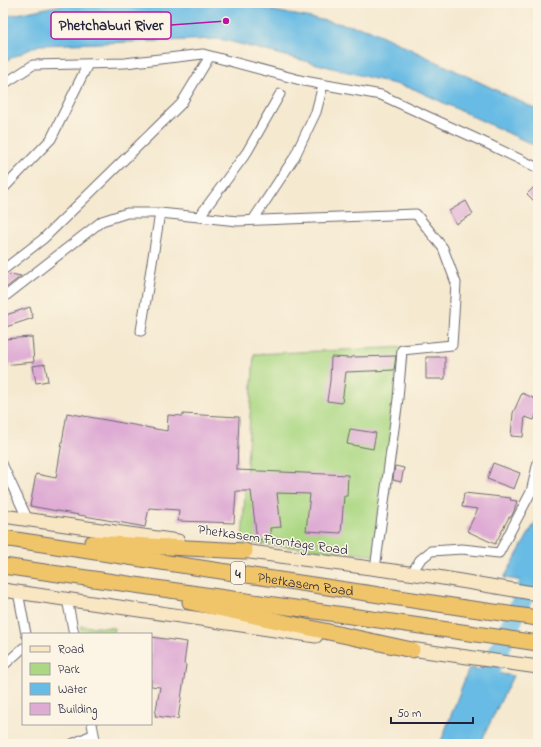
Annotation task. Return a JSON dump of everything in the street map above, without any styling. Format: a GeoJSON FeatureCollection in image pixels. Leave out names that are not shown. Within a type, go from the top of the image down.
{"type":"FeatureCollection","features":[{"type":"Feature","properties":{"kind":"highway"},"geometry":{"type":"LineString","coordinates":[[3,538],[246,551]]}},
{"type":"Feature","properties":{"kind":"highway","name":"Phetkasem Road"},"geometry":{"type":"LineString","coordinates":[[3,538],[538,618]]}},
{"type":"Feature","properties":{"kind":"highway","name":"Phetkasem Road"},"geometry":{"type":"LineString","coordinates":[[3,566],[538,643]]}},
{"type":"Feature","properties":{"kind":"highway"},"geometry":{"type":"LineString","coordinates":[[61,575],[412,650]]}},
{"type":"Feature","properties":{"kind":"main road","name":"Phetkasem Frontage Road"},"geometry":{"type":"LineString","coordinates":[[3,516],[431,576],[483,586],[538,594]]}},
{"type":"Feature","properties":{"kind":"main road"},"geometry":{"type":"LineString","coordinates":[[3,590],[451,656],[538,667]]}},
{"type":"Feature","properties":{"kind":"street"},"geometry":{"type":"LineString","coordinates":[[3,83],[7,82],[33,65],[125,64],[203,54],[304,81],[381,95],[538,168]]}},
{"type":"Feature","properties":{"kind":"street"},"geometry":{"type":"LineString","coordinates":[[3,270],[42,239],[181,104],[210,56]]}},
{"type":"Feature","properties":{"kind":"street"},"geometry":{"type":"LineString","coordinates":[[3,189],[51,139],[88,64]]}},
{"type":"Feature","properties":{"kind":"street"},"geometry":{"type":"LineString","coordinates":[[254,220],[294,158],[316,112],[323,85]]}},
{"type":"Feature","properties":{"kind":"street"},"geometry":{"type":"LineString","coordinates":[[199,217],[247,152],[280,94]]}},
{"type":"Feature","properties":{"kind":"street"},"geometry":{"type":"LineString","coordinates":[[3,298],[102,222],[127,213],[160,213],[238,221],[416,214],[443,248],[456,283],[452,345],[402,350],[398,399],[375,569]]}},
{"type":"Feature","properties":{"kind":"street"},"geometry":{"type":"LineString","coordinates":[[141,331],[160,213]]}},
{"type":"Feature","properties":{"kind":"street"},"geometry":{"type":"LineString","coordinates":[[411,574],[420,560],[432,551],[462,549],[499,553],[531,492],[538,462]]}},
{"type":"Feature","properties":{"kind":"street"},"geometry":{"type":"LineString","coordinates":[[3,466],[28,520]]}},
{"type":"Feature","properties":{"kind":"street"},"geometry":{"type":"LineString","coordinates":[[18,592],[26,633]]}},
{"type":"Feature","properties":{"kind":"street"},"geometry":{"type":"LineString","coordinates":[[67,599],[74,633]]}},
{"type":"Feature","properties":{"kind":"street"},"geometry":{"type":"LineString","coordinates":[[3,666],[22,649]]}},
{"type":"Feature","properties":{"kind":"street"},"geometry":{"type":"LineString","coordinates":[[92,725],[96,744]]}},
{"type":"Feature","properties":{"kind":"street"},"geometry":{"type":"LineString","coordinates":[[72,744],[94,734]]}},
{"type":"Feature","properties":{"kind":"green space"},"geometry":{"type":"Polygon","coordinates":[[[408,347],[381,556],[242,542],[254,354],[408,347]]]}},
{"type":"Feature","properties":{"kind":"green space"},"geometry":{"type":"Polygon","coordinates":[[[80,626],[114,628],[113,633],[82,633],[80,626]]]}},
{"type":"Feature","properties":{"kind":"water"},"geometry":{"type":"Polygon","coordinates":[[[70,3],[233,3],[368,29],[538,110],[538,147],[414,89],[220,39],[39,45],[3,62],[3,17],[70,3]]]}},
{"type":"Feature","properties":{"kind":"water"},"geometry":{"type":"Polygon","coordinates":[[[538,517],[538,583],[504,578],[538,517]]]}},
{"type":"Feature","properties":{"kind":"water"},"geometry":{"type":"Polygon","coordinates":[[[469,668],[513,676],[481,744],[440,744],[469,668]]]}},
{"type":"Feature","properties":{"kind":"building"},"geometry":{"type":"Polygon","coordinates":[[[538,183],[538,205],[527,194],[538,183]]]}},
{"type":"Feature","properties":{"kind":"building"},"geometry":{"type":"Polygon","coordinates":[[[466,201],[473,214],[456,224],[449,211],[466,201]]]}},
{"type":"Feature","properties":{"kind":"building"},"geometry":{"type":"Polygon","coordinates":[[[10,274],[21,276],[3,290],[3,281],[10,274]]]}},
{"type":"Feature","properties":{"kind":"building"},"geometry":{"type":"Polygon","coordinates":[[[30,307],[33,318],[6,327],[3,316],[30,307]]]}},
{"type":"Feature","properties":{"kind":"building"},"geometry":{"type":"Polygon","coordinates":[[[32,337],[34,362],[3,365],[3,339],[32,337]]]}},
{"type":"Feature","properties":{"kind":"building"},"geometry":{"type":"Polygon","coordinates":[[[396,356],[394,370],[346,372],[342,403],[327,401],[331,357],[351,358],[396,356]]]}},
{"type":"Feature","properties":{"kind":"building"},"geometry":{"type":"Polygon","coordinates":[[[426,357],[445,357],[445,379],[426,379],[426,357]]]}},
{"type":"Feature","properties":{"kind":"building"},"geometry":{"type":"Polygon","coordinates":[[[45,364],[48,381],[36,383],[33,366],[45,364]]]}},
{"type":"Feature","properties":{"kind":"building"},"geometry":{"type":"Polygon","coordinates":[[[522,393],[538,400],[538,410],[534,420],[525,417],[523,437],[511,436],[513,413],[522,393]]]}},
{"type":"Feature","properties":{"kind":"building"},"geometry":{"type":"Polygon","coordinates":[[[67,413],[167,431],[168,415],[183,416],[183,414],[239,417],[237,470],[348,475],[347,496],[344,496],[341,533],[306,531],[310,494],[277,493],[281,527],[270,528],[271,538],[257,540],[251,491],[236,491],[234,523],[178,521],[179,510],[149,508],[145,527],[30,506],[36,474],[56,478],[67,413]]]}},
{"type":"Feature","properties":{"kind":"building"},"geometry":{"type":"Polygon","coordinates":[[[350,429],[376,433],[373,449],[347,444],[350,429]]]}},
{"type":"Feature","properties":{"kind":"building"},"geometry":{"type":"Polygon","coordinates":[[[493,463],[520,473],[514,489],[487,479],[493,463]]]}},
{"type":"Feature","properties":{"kind":"building"},"geometry":{"type":"Polygon","coordinates":[[[395,466],[404,468],[401,482],[393,480],[395,466]]]}},
{"type":"Feature","properties":{"kind":"building"},"geometry":{"type":"Polygon","coordinates":[[[464,493],[511,498],[510,500],[517,501],[511,517],[509,517],[495,544],[467,531],[478,509],[462,507],[464,493]]]}},
{"type":"Feature","properties":{"kind":"building"},"geometry":{"type":"Polygon","coordinates":[[[152,637],[187,642],[184,664],[186,665],[178,719],[155,716],[160,687],[152,686],[152,637]]]}},
{"type":"Feature","properties":{"kind":"waterway"},"geometry":{"type":"LineString","coordinates":[[457,744],[538,564]]}},
{"type":"Feature","properties":{"kind":"place","name":"Phetchaburi River"},"geometry":{"type":"Point","coordinates":[226,21]}}]}
